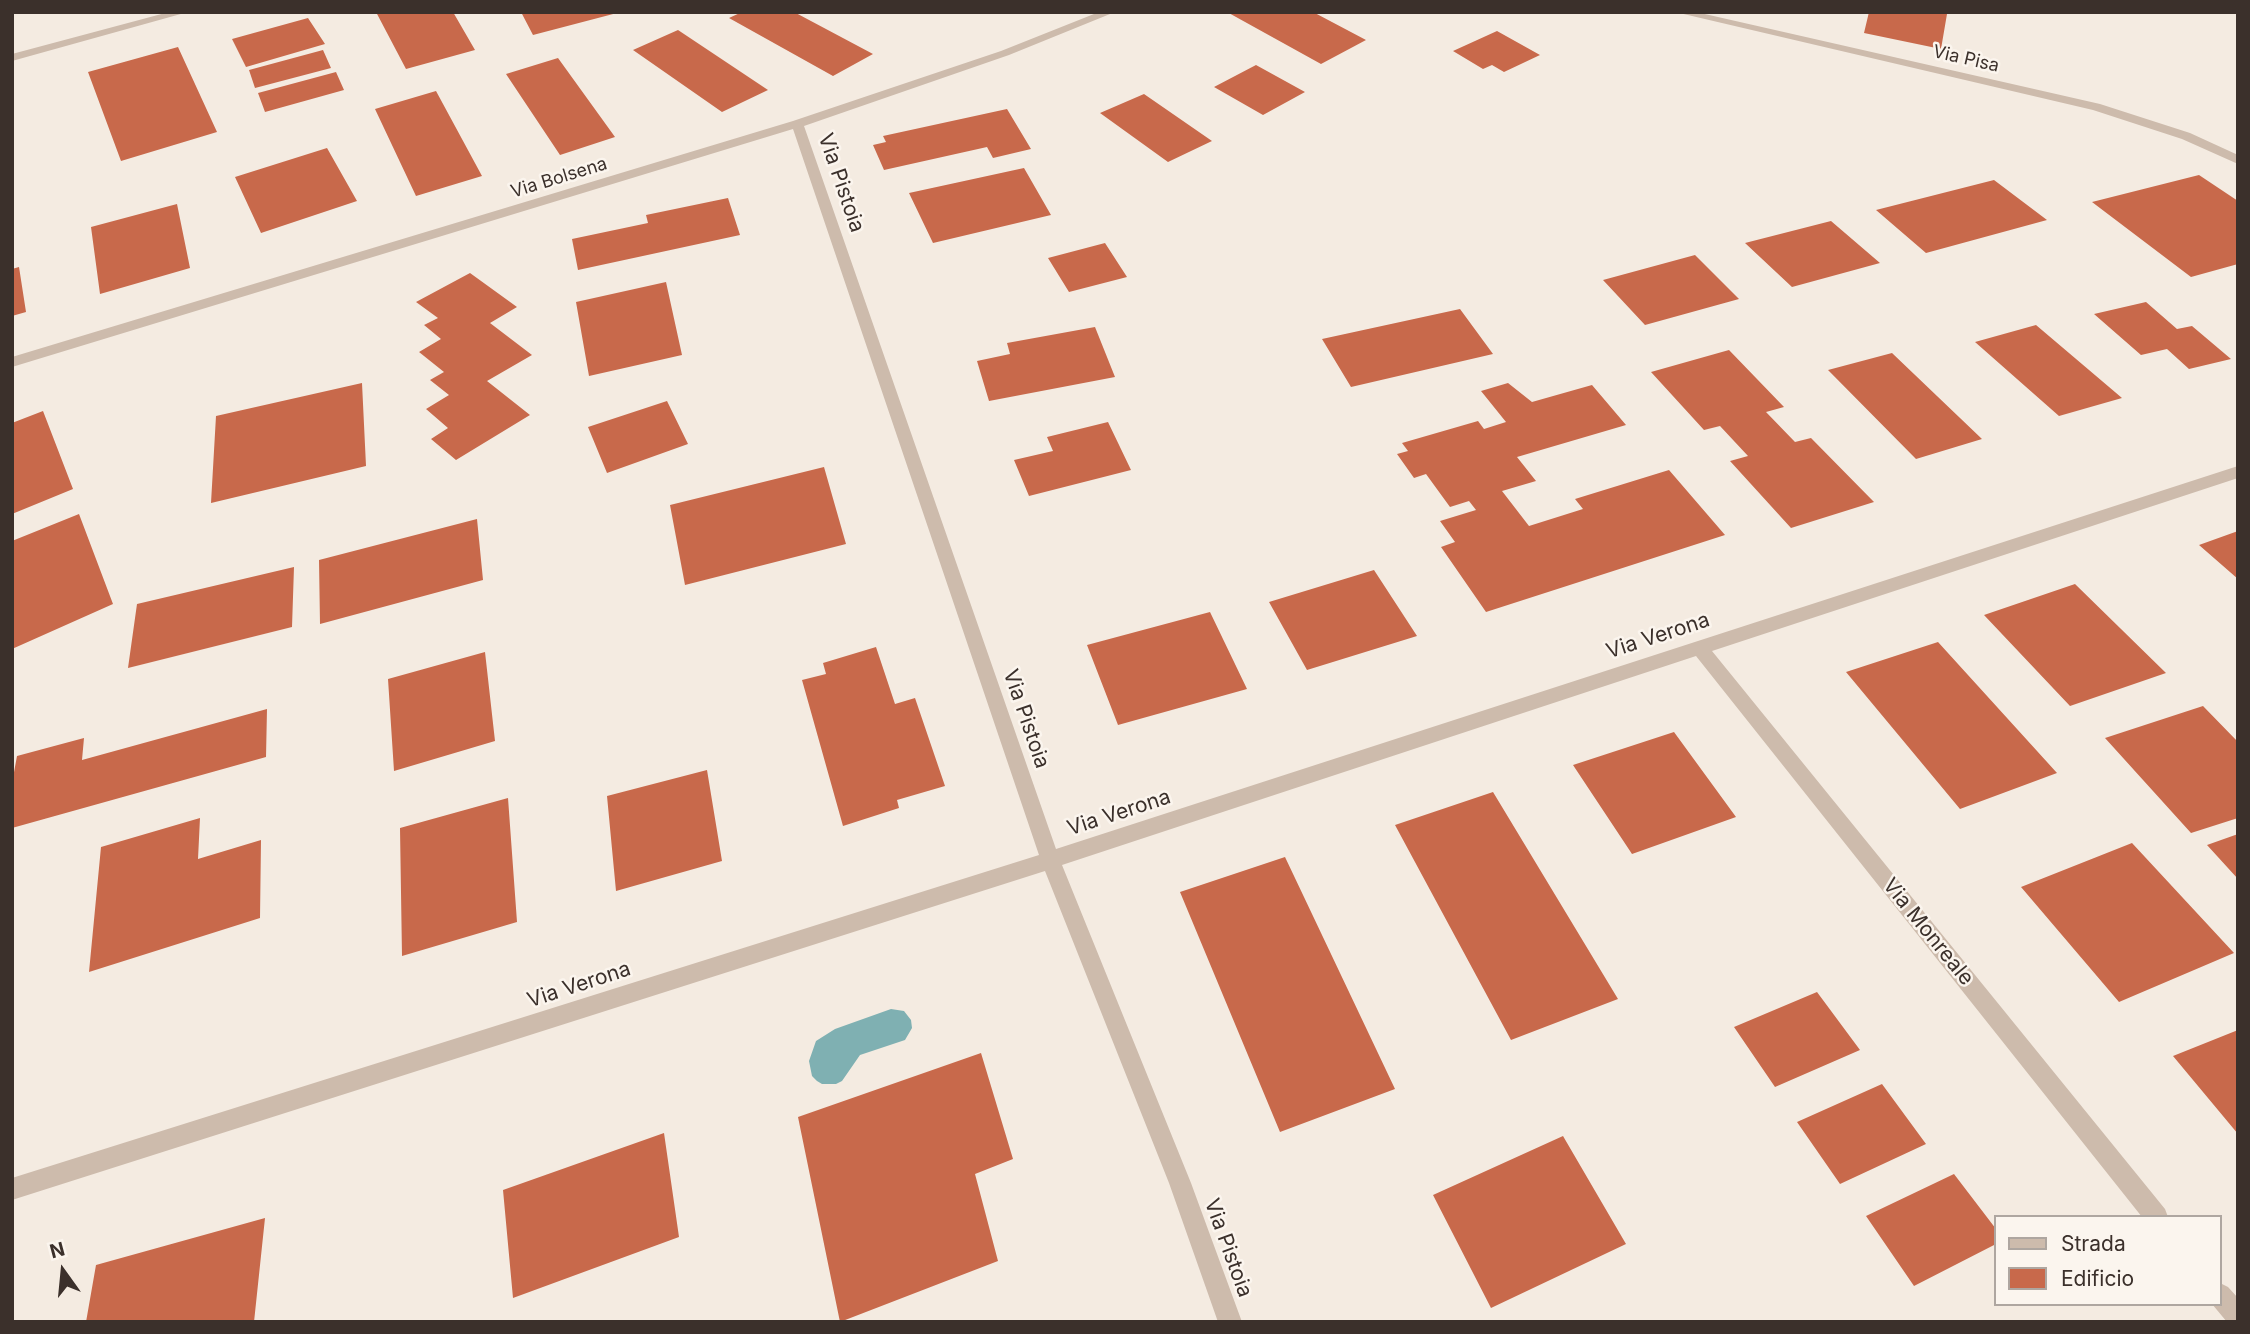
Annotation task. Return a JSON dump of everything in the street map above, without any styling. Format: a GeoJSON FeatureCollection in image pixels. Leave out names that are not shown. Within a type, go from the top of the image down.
{"type":"FeatureCollection","features":[{"type":"Feature","properties":{"kind":"street"},"geometry":{"type":"LineString","coordinates":[[12,58],[183,12]]}},
{"type":"Feature","properties":{"kind":"street","name":"Via Bolsena"},"geometry":{"type":"LineString","coordinates":[[12,362],[797,124],[1015,49],[1110,12]]}},
{"type":"Feature","properties":{"kind":"street","name":"Via Pisa"},"geometry":{"type":"LineString","coordinates":[[1680,12],[2105,110],[2186,136],[2238,160]]}},
{"type":"Feature","properties":{"kind":"street","name":"Via Pistoia"},"geometry":{"type":"LineString","coordinates":[[797,124],[1050,860],[1175,1171],[1230,1322]]}},
{"type":"Feature","properties":{"kind":"street","name":"Via Verona"},"geometry":{"type":"LineString","coordinates":[[12,1189],[1050,860],[2238,472]]}},
{"type":"Feature","properties":{"kind":"street","name":"Via Monreale"},"geometry":{"type":"LineString","coordinates":[[1699,647],[2155,1215]]}},
{"type":"Feature","properties":{"kind":"street"},"geometry":{"type":"LineString","coordinates":[[2222,1297],[2238,1317]]}},
{"type":"Feature","properties":{"kind":"water"},"geometry":{"type":"Polygon","coordinates":[[[891,1009],[904,1011],[911,1020],[912,1028],[905,1040],[860,1055],[842,1081],[836,1084],[822,1084],[812,1076],[809,1061],[816,1041],[835,1029],[891,1009]]]}},
{"type":"Feature","properties":{"kind":"building"},"geometry":{"type":"Polygon","coordinates":[[[376,12],[453,12],[475,50],[406,69],[376,12]]]}},
{"type":"Feature","properties":{"kind":"building"},"geometry":{"type":"Polygon","coordinates":[[[521,12],[617,12],[617,13],[533,35],[521,12]]]}},
{"type":"Feature","properties":{"kind":"building"},"geometry":{"type":"Polygon","coordinates":[[[742,12],[794,12],[873,54],[833,76],[729,18],[742,12]]]}},
{"type":"Feature","properties":{"kind":"building"},"geometry":{"type":"Polygon","coordinates":[[[1227,12],[1313,12],[1366,40],[1321,64],[1227,12]]]}},
{"type":"Feature","properties":{"kind":"building"},"geometry":{"type":"Polygon","coordinates":[[[1869,12],[1947,14],[1941,49],[1864,33],[1869,12]]]}},
{"type":"Feature","properties":{"kind":"building"},"geometry":{"type":"Polygon","coordinates":[[[308,18],[325,44],[246,67],[232,39],[308,18]]]}},
{"type":"Feature","properties":{"kind":"building"},"geometry":{"type":"Polygon","coordinates":[[[678,30],[768,90],[722,112],[633,50],[678,30]]]}},
{"type":"Feature","properties":{"kind":"building"},"geometry":{"type":"Polygon","coordinates":[[[1497,31],[1540,55],[1504,72],[1492,65],[1483,69],[1453,51],[1497,31]]]}},
{"type":"Feature","properties":{"kind":"building"},"geometry":{"type":"Polygon","coordinates":[[[178,47],[217,132],[121,161],[88,72],[178,47]]]}},
{"type":"Feature","properties":{"kind":"building"},"geometry":{"type":"Polygon","coordinates":[[[323,50],[331,68],[255,88],[249,70],[323,50]]]}},
{"type":"Feature","properties":{"kind":"building"},"geometry":{"type":"Polygon","coordinates":[[[558,58],[615,137],[560,155],[506,74],[558,58]]]}},
{"type":"Feature","properties":{"kind":"building"},"geometry":{"type":"Polygon","coordinates":[[[1256,65],[1305,92],[1263,115],[1214,87],[1256,65]]]}},
{"type":"Feature","properties":{"kind":"building"},"geometry":{"type":"Polygon","coordinates":[[[336,72],[344,90],[265,112],[258,93],[336,72]]]}},
{"type":"Feature","properties":{"kind":"building"},"geometry":{"type":"Polygon","coordinates":[[[436,91],[482,176],[416,196],[375,109],[436,91]]]}},
{"type":"Feature","properties":{"kind":"building"},"geometry":{"type":"Polygon","coordinates":[[[1144,94],[1212,141],[1168,162],[1100,113],[1144,94]]]}},
{"type":"Feature","properties":{"kind":"building"},"geometry":{"type":"Polygon","coordinates":[[[1007,109],[1031,149],[993,158],[987,147],[884,170],[873,145],[886,142],[883,136],[1007,109]]]}},
{"type":"Feature","properties":{"kind":"building"},"geometry":{"type":"Polygon","coordinates":[[[327,148],[357,201],[261,233],[235,177],[327,148]]]}},
{"type":"Feature","properties":{"kind":"building"},"geometry":{"type":"Polygon","coordinates":[[[1024,168],[1051,215],[933,243],[909,193],[1024,168]]]}},
{"type":"Feature","properties":{"kind":"building"},"geometry":{"type":"Polygon","coordinates":[[[2199,175],[2238,201],[2238,264],[2191,277],[2092,202],[2199,175]]]}},
{"type":"Feature","properties":{"kind":"building"},"geometry":{"type":"Polygon","coordinates":[[[1994,180],[2047,220],[1926,253],[1876,210],[1994,180]]]}},
{"type":"Feature","properties":{"kind":"building"},"geometry":{"type":"Polygon","coordinates":[[[728,198],[740,235],[578,270],[572,239],[648,223],[646,215],[728,198]]]}},
{"type":"Feature","properties":{"kind":"building"},"geometry":{"type":"Polygon","coordinates":[[[177,204],[190,268],[100,294],[91,227],[177,204]]]}},
{"type":"Feature","properties":{"kind":"building"},"geometry":{"type":"Polygon","coordinates":[[[1831,221],[1880,263],[1792,287],[1745,243],[1831,221]]]}},
{"type":"Feature","properties":{"kind":"building"},"geometry":{"type":"Polygon","coordinates":[[[1105,243],[1127,277],[1069,292],[1048,258],[1105,243]]]}},
{"type":"Feature","properties":{"kind":"building"},"geometry":{"type":"Polygon","coordinates":[[[1695,255],[1739,299],[1645,325],[1603,280],[1695,255]]]}},
{"type":"Feature","properties":{"kind":"building"},"geometry":{"type":"Polygon","coordinates":[[[19,267],[26,312],[12,316],[12,269],[19,267]]]}},
{"type":"Feature","properties":{"kind":"building"},"geometry":{"type":"Polygon","coordinates":[[[470,273],[517,307],[490,323],[532,355],[487,381],[530,415],[456,460],[431,439],[448,428],[426,409],[449,395],[430,380],[444,372],[419,352],[441,339],[424,325],[438,318],[416,302],[470,273]]]}},
{"type":"Feature","properties":{"kind":"building"},"geometry":{"type":"Polygon","coordinates":[[[666,282],[682,355],[589,376],[576,302],[666,282]]]}},
{"type":"Feature","properties":{"kind":"building"},"geometry":{"type":"Polygon","coordinates":[[[2146,302],[2177,329],[2192,326],[2231,359],[2189,369],[2167,349],[2141,355],[2094,314],[2146,302]]]}},
{"type":"Feature","properties":{"kind":"building"},"geometry":{"type":"Polygon","coordinates":[[[1460,309],[1493,354],[1351,387],[1322,339],[1460,309]]]}},
{"type":"Feature","properties":{"kind":"building"},"geometry":{"type":"Polygon","coordinates":[[[2036,325],[2122,398],[2059,416],[1975,342],[2036,325]]]}},
{"type":"Feature","properties":{"kind":"building"},"geometry":{"type":"Polygon","coordinates":[[[1095,327],[1115,377],[989,401],[977,361],[1010,354],[1007,343],[1095,327]]]}},
{"type":"Feature","properties":{"kind":"building"},"geometry":{"type":"Polygon","coordinates":[[[1729,350],[1784,407],[1766,412],[1795,442],[1811,438],[1874,502],[1791,528],[1730,461],[1748,456],[1720,426],[1704,430],[1651,372],[1729,350]]]}},
{"type":"Feature","properties":{"kind":"building"},"geometry":{"type":"Polygon","coordinates":[[[1892,353],[1982,439],[1916,459],[1828,370],[1892,353]]]}},
{"type":"Feature","properties":{"kind":"building"},"geometry":{"type":"Polygon","coordinates":[[[362,383],[366,466],[211,503],[216,416],[362,383]]]}},
{"type":"Feature","properties":{"kind":"building"},"geometry":{"type":"Polygon","coordinates":[[[1508,383],[1532,402],[1592,385],[1626,425],[1517,457],[1536,481],[1502,491],[1529,526],[1583,509],[1575,499],[1669,470],[1725,535],[1486,612],[1441,547],[1455,542],[1440,521],[1476,510],[1469,501],[1450,507],[1426,474],[1414,478],[1397,454],[1408,451],[1402,443],[1478,421],[1484,429],[1506,422],[1481,391],[1508,383]]]}},
{"type":"Feature","properties":{"kind":"building"},"geometry":{"type":"Polygon","coordinates":[[[667,401],[688,444],[607,473],[588,427],[667,401]]]}},
{"type":"Feature","properties":{"kind":"building"},"geometry":{"type":"Polygon","coordinates":[[[43,411],[73,489],[12,514],[12,423],[43,411]]]}},
{"type":"Feature","properties":{"kind":"building"},"geometry":{"type":"Polygon","coordinates":[[[1108,422],[1131,470],[1029,496],[1014,460],[1053,451],[1047,437],[1108,422]]]}},
{"type":"Feature","properties":{"kind":"building"},"geometry":{"type":"Polygon","coordinates":[[[824,467],[846,544],[685,585],[670,505],[824,467]]]}},
{"type":"Feature","properties":{"kind":"building"},"geometry":{"type":"Polygon","coordinates":[[[79,514],[113,604],[12,649],[12,541],[79,514]]]}},
{"type":"Feature","properties":{"kind":"building"},"geometry":{"type":"Polygon","coordinates":[[[477,519],[483,580],[320,624],[319,560],[477,519]]]}},
{"type":"Feature","properties":{"kind":"building"},"geometry":{"type":"Polygon","coordinates":[[[2238,531],[2238,579],[2199,545],[2238,531]]]}},
{"type":"Feature","properties":{"kind":"building"},"geometry":{"type":"Polygon","coordinates":[[[294,567],[292,627],[128,668],[137,604],[294,567]]]}},
{"type":"Feature","properties":{"kind":"building"},"geometry":{"type":"Polygon","coordinates":[[[1374,570],[1417,636],[1307,670],[1269,602],[1374,570]]]}},
{"type":"Feature","properties":{"kind":"building"},"geometry":{"type":"Polygon","coordinates":[[[2075,584],[2166,673],[2070,706],[1984,615],[2075,584]]]}},
{"type":"Feature","properties":{"kind":"building"},"geometry":{"type":"Polygon","coordinates":[[[1210,612],[1247,689],[1118,725],[1087,645],[1210,612]]]}},
{"type":"Feature","properties":{"kind":"building"},"geometry":{"type":"Polygon","coordinates":[[[1938,642],[2057,773],[1960,809],[1846,672],[1938,642]]]}},
{"type":"Feature","properties":{"kind":"building"},"geometry":{"type":"Polygon","coordinates":[[[876,647],[895,704],[915,698],[945,786],[897,800],[899,808],[843,826],[802,680],[826,674],[823,663],[876,647]]]}},
{"type":"Feature","properties":{"kind":"building"},"geometry":{"type":"Polygon","coordinates":[[[485,652],[495,741],[394,771],[388,679],[485,652]]]}},
{"type":"Feature","properties":{"kind":"building"},"geometry":{"type":"Polygon","coordinates":[[[2203,706],[2238,742],[2238,818],[2191,833],[2105,738],[2203,706]]]}},
{"type":"Feature","properties":{"kind":"building"},"geometry":{"type":"Polygon","coordinates":[[[267,709],[266,757],[12,828],[12,783],[17,756],[84,738],[82,760],[267,709]]]}},
{"type":"Feature","properties":{"kind":"building"},"geometry":{"type":"Polygon","coordinates":[[[1674,732],[1736,817],[1632,854],[1573,765],[1674,732]]]}},
{"type":"Feature","properties":{"kind":"building"},"geometry":{"type":"Polygon","coordinates":[[[707,770],[722,861],[616,891],[607,796],[707,770]]]}},
{"type":"Feature","properties":{"kind":"building"},"geometry":{"type":"Polygon","coordinates":[[[1493,792],[1618,999],[1511,1040],[1395,825],[1493,792]]]}},
{"type":"Feature","properties":{"kind":"building"},"geometry":{"type":"Polygon","coordinates":[[[508,798],[517,922],[402,956],[400,828],[508,798]]]}},
{"type":"Feature","properties":{"kind":"building"},"geometry":{"type":"Polygon","coordinates":[[[200,818],[198,859],[261,840],[260,918],[89,972],[101,847],[200,818]]]}},
{"type":"Feature","properties":{"kind":"building"},"geometry":{"type":"Polygon","coordinates":[[[2238,834],[2238,879],[2207,845],[2238,834]]]}},
{"type":"Feature","properties":{"kind":"building"},"geometry":{"type":"Polygon","coordinates":[[[2132,843],[2234,953],[2119,1002],[2021,887],[2132,843]]]}},
{"type":"Feature","properties":{"kind":"building"},"geometry":{"type":"Polygon","coordinates":[[[1285,857],[1395,1089],[1280,1132],[1180,892],[1285,857]]]}},
{"type":"Feature","properties":{"kind":"building"},"geometry":{"type":"Polygon","coordinates":[[[1817,992],[1860,1050],[1775,1087],[1734,1027],[1817,992]]]}},
{"type":"Feature","properties":{"kind":"building"},"geometry":{"type":"Polygon","coordinates":[[[2238,1030],[2238,1134],[2173,1056],[2238,1030]]]}},
{"type":"Feature","properties":{"kind":"building"},"geometry":{"type":"Polygon","coordinates":[[[981,1053],[1013,1159],[975,1174],[998,1261],[840,1322],[798,1117],[981,1053]]]}},
{"type":"Feature","properties":{"kind":"building"},"geometry":{"type":"Polygon","coordinates":[[[1882,1084],[1926,1144],[1840,1184],[1797,1122],[1882,1084]]]}},
{"type":"Feature","properties":{"kind":"building"},"geometry":{"type":"Polygon","coordinates":[[[664,1133],[679,1237],[513,1298],[503,1190],[664,1133]]]}},
{"type":"Feature","properties":{"kind":"building"},"geometry":{"type":"Polygon","coordinates":[[[1563,1136],[1626,1244],[1491,1308],[1433,1195],[1563,1136]]]}},
{"type":"Feature","properties":{"kind":"building"},"geometry":{"type":"Polygon","coordinates":[[[1954,1174],[1994,1226],[1994,1245],[1914,1286],[1866,1216],[1954,1174]]]}},
{"type":"Feature","properties":{"kind":"building"},"geometry":{"type":"Polygon","coordinates":[[[265,1218],[254,1322],[86,1322],[96,1265],[265,1218]]]}}]}
